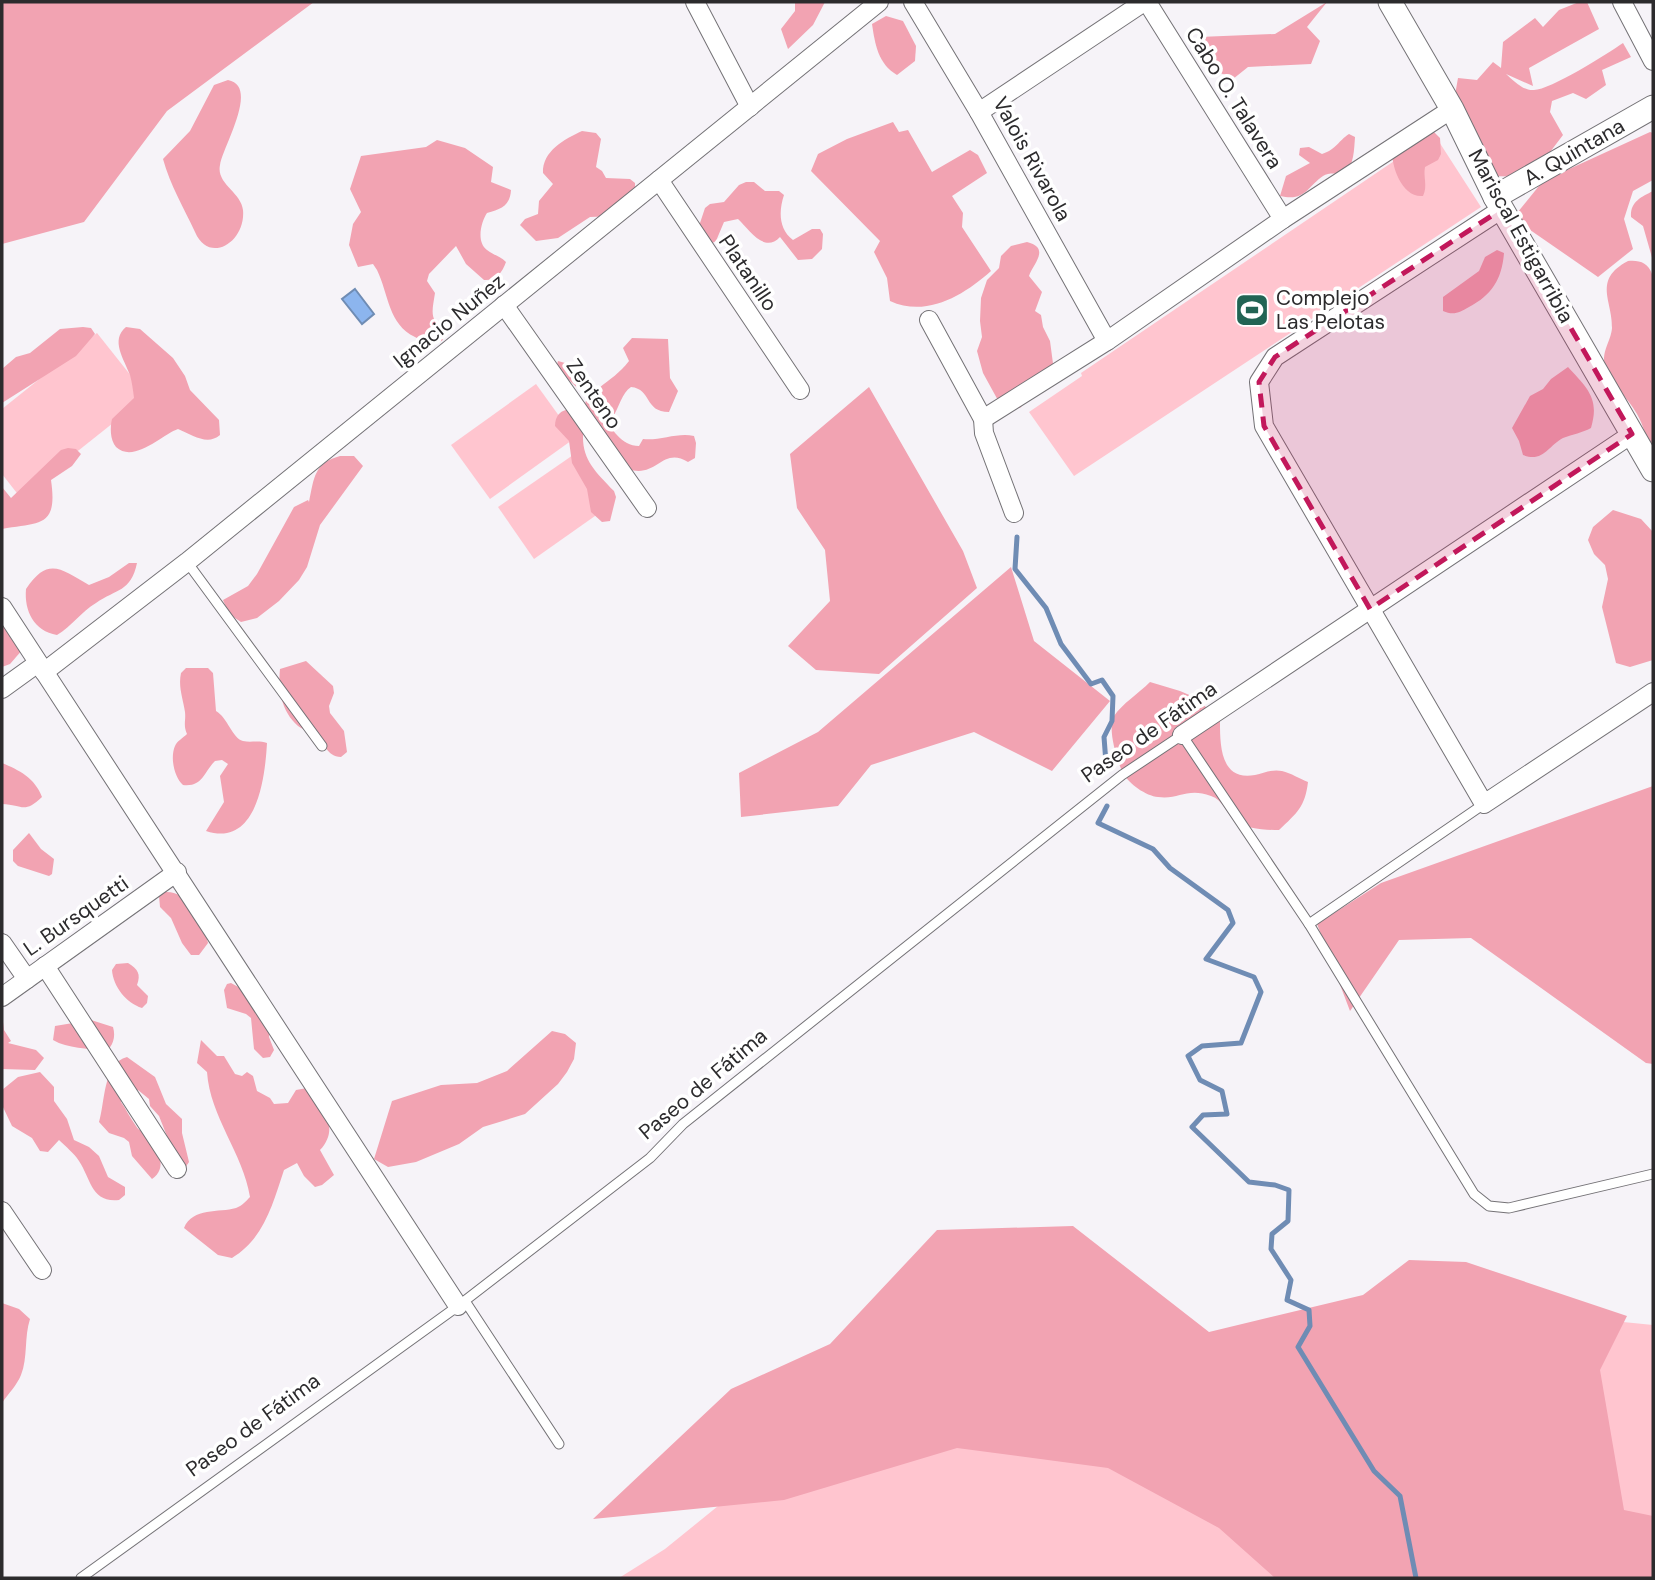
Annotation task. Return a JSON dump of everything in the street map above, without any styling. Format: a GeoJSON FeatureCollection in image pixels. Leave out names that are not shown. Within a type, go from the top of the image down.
{"type":"FeatureCollection","features":[{"type":"Feature","properties":{"kind":"street"},"geometry":{"type":"LineString","coordinates":[[695,2],[750,107]]}},
{"type":"Feature","properties":{"kind":"street","name":"Ignacio Nuñez"},"geometry":{"type":"LineString","coordinates":[[2,689],[41,667],[187,562],[879,2]]}},
{"type":"Feature","properties":{"kind":"street","name":"Valois Rivarola"},"geometry":{"type":"LineString","coordinates":[[913,2],[979,112],[1107,341]]}},
{"type":"Feature","properties":{"kind":"street"},"geometry":{"type":"LineString","coordinates":[[979,112],[1145,2]]}},
{"type":"Feature","properties":{"kind":"street","name":"Cabo O. Talavera"},"geometry":{"type":"LineString","coordinates":[[1145,2],[1283,219]]}},
{"type":"Feature","properties":{"kind":"street","name":"Mariscal Estigarribia"},"geometry":{"type":"LineString","coordinates":[[1390,2],[1452,109],[1499,203],[1653,470]]}},
{"type":"Feature","properties":{"kind":"street"},"geometry":{"type":"LineString","coordinates":[[1622,2],[1653,61]]}},
{"type":"Feature","properties":{"kind":"street","name":"A. Quintana"},"geometry":{"type":"LineString","coordinates":[[1499,203],[1653,107]]}},
{"type":"Feature","properties":{"kind":"street"},"geometry":{"type":"LineString","coordinates":[[983,419],[1107,341],[1283,219],[1452,109]]}},
{"type":"Feature","properties":{"kind":"street","name":"Platanillo"},"geometry":{"type":"LineString","coordinates":[[659,180],[800,390]]}},
{"type":"Feature","properties":{"kind":"street"},"geometry":{"type":"LineString","coordinates":[[1499,203],[1275,357],[1259,382],[1264,426],[1484,804],[1653,692]]}},
{"type":"Feature","properties":{"kind":"street","name":"Zenteno"},"geometry":{"type":"LineString","coordinates":[[504,305],[647,508]]}},
{"type":"Feature","properties":{"kind":"street"},"geometry":{"type":"LineString","coordinates":[[929,320],[983,419],[984,433],[1014,513]]}},
{"type":"Feature","properties":{"kind":"street","name":"Paseo de Fátima"},"geometry":{"type":"LineString","coordinates":[[1182,735],[1632,433]]}},
{"type":"Feature","properties":{"kind":"street"},"geometry":{"type":"LineString","coordinates":[[2,607],[461,1304]]}},
{"type":"Feature","properties":{"kind":"street","name":"L. Bursquetti"},"geometry":{"type":"LineString","coordinates":[[2,997],[177,872]]}},
{"type":"Feature","properties":{"kind":"street"},"geometry":{"type":"LineString","coordinates":[[2,943],[27,979]]}},
{"type":"Feature","properties":{"kind":"street"},"geometry":{"type":"LineString","coordinates":[[45,966],[177,1169]]}},
{"type":"Feature","properties":{"kind":"street"},"geometry":{"type":"LineString","coordinates":[[2,1211],[42,1269]]}},
{"type":"Feature","properties":{"kind":"lane"},"geometry":{"type":"LineString","coordinates":[[187,562],[321,746]]}},
{"type":"Feature","properties":{"kind":"lane"},"geometry":{"type":"LineString","coordinates":[[1182,735],[1309,924],[1474,1194],[1489,1206],[1509,1208],[1653,1174]]}},
{"type":"Feature","properties":{"kind":"lane","name":"Paseo de Fátima"},"geometry":{"type":"LineString","coordinates":[[80,1578],[461,1304],[650,1158],[683,1124],[1122,775],[1182,735]]}},
{"type":"Feature","properties":{"kind":"lane"},"geometry":{"type":"LineString","coordinates":[[1309,924],[1484,804]]}},
{"type":"Feature","properties":{"kind":"lane"},"geometry":{"type":"LineString","coordinates":[[461,1304],[559,1444]]}},
{"type":"Feature","properties":{"kind":"highlighted area"},"geometry":{"type":"Polygon","coordinates":[[[1502,209],[1632,434],[1370,609],[1264,426],[1259,382],[1275,357],[1502,209]]]}},
{"type":"Feature","properties":{"kind":"shaded area"},"geometry":{"type":"Polygon","coordinates":[[[2,2],[314,2],[167,111],[84,222],[2,244],[2,2]]]}},
{"type":"Feature","properties":{"kind":"shaded area"},"geometry":{"type":"Polygon","coordinates":[[[795,2],[825,2],[813,25],[788,49],[781,29],[795,11],[795,2]]]}},
{"type":"Feature","properties":{"kind":"shaded area"},"geometry":{"type":"Polygon","coordinates":[[[1327,2],[1307,27],[1320,41],[1311,64],[1248,67],[1233,79],[1210,68],[1199,37],[1275,34],[1327,2]]]}},
{"type":"Feature","properties":{"kind":"shaded area"},"geometry":{"type":"Polygon","coordinates":[[[1579,2],[1587,2],[1599,29],[1529,68],[1533,86],[1506,74],[1522,87],[1534,90],[1565,78],[1623,43],[1631,57],[1602,70],[1606,85],[1586,99],[1573,93],[1552,101],[1550,112],[1563,135],[1544,160],[1522,177],[1494,176],[1455,95],[1458,78],[1477,80],[1493,62],[1501,68],[1503,42],[1535,18],[1543,27],[1559,10],[1579,2]]]}},
{"type":"Feature","properties":{"kind":"shaded area"},"geometry":{"type":"Polygon","coordinates":[[[886,16],[903,21],[916,46],[915,61],[897,75],[885,65],[874,39],[872,24],[886,16]]]}},
{"type":"Feature","properties":{"kind":"shaded area"},"geometry":{"type":"Polygon","coordinates":[[[228,80],[237,85],[241,93],[240,105],[220,172],[243,210],[239,232],[233,240],[217,248],[201,242],[173,187],[163,159],[190,131],[214,85],[228,80]]]}},
{"type":"Feature","properties":{"kind":"shaded area"},"geometry":{"type":"Polygon","coordinates":[[[893,122],[899,132],[908,130],[932,172],[970,150],[978,155],[987,173],[952,196],[963,213],[962,227],[991,271],[957,296],[931,305],[904,306],[890,301],[887,278],[874,252],[880,241],[811,171],[818,154],[847,139],[893,122]]]}},
{"type":"Feature","properties":{"kind":"shaded area"},"geometry":{"type":"Polygon","coordinates":[[[1430,128],[1440,138],[1441,154],[1438,160],[1425,167],[1423,196],[1416,195],[1409,192],[1399,180],[1393,164],[1392,149],[1430,128]]]}},
{"type":"Feature","properties":{"kind":"shaded area"},"geometry":{"type":"Polygon","coordinates":[[[582,131],[596,133],[601,139],[596,167],[606,178],[630,179],[635,183],[635,192],[615,216],[590,217],[558,238],[536,241],[520,225],[525,219],[538,214],[539,201],[553,184],[543,173],[546,158],[562,142],[582,131]]]}},
{"type":"Feature","properties":{"kind":"shaded area"},"geometry":{"type":"Polygon","coordinates":[[[1650,132],[1653,133],[1653,180],[1633,191],[1624,219],[1633,249],[1598,277],[1513,218],[1543,181],[1650,132]]]}},
{"type":"Feature","properties":{"kind":"shaded area"},"geometry":{"type":"Polygon","coordinates":[[[1349,134],[1355,137],[1354,147],[1352,162],[1345,174],[1325,175],[1295,197],[1280,196],[1286,176],[1310,163],[1299,155],[1300,148],[1309,147],[1322,154],[1331,150],[1349,134]]]}},
{"type":"Feature","properties":{"kind":"shaded area","name":"Complejo Las Pelotas"},"geometry":{"type":"Polygon","coordinates":[[[1434,134],[1481,207],[1074,476],[1029,412],[1082,376],[1081,373],[1434,134]]]}},
{"type":"Feature","properties":{"kind":"shaded area"},"geometry":{"type":"Polygon","coordinates":[[[437,140],[465,148],[493,167],[491,182],[511,190],[509,200],[504,206],[487,213],[481,232],[482,242],[489,252],[506,262],[498,276],[484,280],[466,264],[456,246],[429,274],[427,281],[435,293],[433,315],[436,324],[445,334],[442,341],[432,342],[418,339],[399,325],[373,264],[358,267],[349,245],[353,224],[361,212],[350,189],[361,156],[426,147],[437,140]]]}},
{"type":"Feature","properties":{"kind":"shaded area"},"geometry":{"type":"Polygon","coordinates":[[[754,182],[765,191],[779,191],[784,195],[781,207],[782,225],[793,240],[812,229],[820,229],[823,234],[822,249],[812,259],[798,260],[780,237],[768,243],[757,238],[738,219],[724,222],[716,241],[709,245],[698,229],[705,208],[710,204],[724,202],[739,185],[754,182]]]}},
{"type":"Feature","properties":{"kind":"shaded area"},"geometry":{"type":"Polygon","coordinates":[[[1653,191],[1653,261],[1643,226],[1631,217],[1631,212],[1634,204],[1653,191]]]}},
{"type":"Feature","properties":{"kind":"shaded area"},"geometry":{"type":"Polygon","coordinates":[[[1027,242],[1038,248],[1039,252],[1029,276],[1042,292],[1035,311],[1041,315],[1050,341],[1054,371],[1020,408],[1000,404],[983,373],[977,351],[982,337],[981,298],[987,280],[999,268],[1001,256],[1011,246],[1027,242]]]}},
{"type":"Feature","properties":{"kind":"shaded area"},"geometry":{"type":"Polygon","coordinates":[[[1497,250],[1504,253],[1503,262],[1490,291],[1460,312],[1443,311],[1443,297],[1479,271],[1485,257],[1497,250]]]}},
{"type":"Feature","properties":{"kind":"shaded area"},"geometry":{"type":"Polygon","coordinates":[[[1628,261],[1643,263],[1652,274],[1653,448],[1637,414],[1611,379],[1604,360],[1612,328],[1607,283],[1617,268],[1628,261]]]}},
{"type":"Feature","properties":{"kind":"shaded area"},"geometry":{"type":"Polygon","coordinates":[[[126,327],[140,329],[173,358],[185,376],[190,390],[219,420],[220,435],[205,440],[178,429],[140,450],[123,451],[116,447],[111,433],[112,419],[134,398],[130,375],[119,344],[121,332],[126,327]]]}},
{"type":"Feature","properties":{"kind":"shaded area"},"geometry":{"type":"Polygon","coordinates":[[[91,328],[95,334],[76,356],[2,403],[2,369],[16,357],[30,353],[60,329],[91,328]]]}},
{"type":"Feature","properties":{"kind":"shaded area"},"geometry":{"type":"Polygon","coordinates":[[[97,333],[147,396],[20,497],[2,474],[2,409],[97,333]]]}},
{"type":"Feature","properties":{"kind":"shaded area"},"geometry":{"type":"Polygon","coordinates":[[[632,338],[668,339],[670,378],[678,391],[669,412],[655,408],[642,392],[631,387],[623,396],[613,417],[602,416],[618,436],[633,445],[639,446],[643,439],[694,436],[695,458],[688,462],[672,458],[646,470],[628,469],[597,421],[589,421],[584,425],[583,436],[586,454],[589,462],[616,497],[610,521],[602,522],[591,512],[587,489],[572,463],[569,441],[555,426],[561,412],[585,404],[587,397],[556,368],[558,361],[565,363],[585,387],[599,388],[629,361],[623,348],[632,338]]]}},
{"type":"Feature","properties":{"kind":"shaded area"},"geometry":{"type":"Polygon","coordinates":[[[1568,367],[1593,401],[1591,428],[1563,438],[1536,457],[1523,455],[1512,428],[1530,396],[1543,389],[1551,379],[1568,367]]]}},
{"type":"Feature","properties":{"kind":"shaded area"},"geometry":{"type":"Polygon","coordinates":[[[536,384],[575,438],[490,499],[451,445],[536,384]]]}},
{"type":"Feature","properties":{"kind":"shaded area"},"geometry":{"type":"Polygon","coordinates":[[[869,387],[963,551],[977,588],[879,674],[816,670],[788,646],[830,601],[825,550],[797,508],[790,454],[869,387]]]}},
{"type":"Feature","properties":{"kind":"shaded area"},"geometry":{"type":"Polygon","coordinates":[[[76,449],[81,454],[72,466],[51,480],[52,507],[49,515],[36,523],[2,529],[2,487],[11,498],[61,450],[76,449]]]}},
{"type":"Feature","properties":{"kind":"shaded area"},"geometry":{"type":"Polygon","coordinates":[[[576,453],[612,504],[534,559],[498,507],[576,453]]]}},
{"type":"Feature","properties":{"kind":"shaded area"},"geometry":{"type":"Polygon","coordinates":[[[340,456],[354,456],[363,466],[320,525],[307,567],[279,601],[257,618],[241,622],[229,614],[223,600],[248,586],[294,507],[308,500],[309,502],[314,479],[320,467],[340,456]]]}},
{"type":"Feature","properties":{"kind":"shaded area"},"geometry":{"type":"Polygon","coordinates":[[[1613,510],[1641,519],[1653,532],[1653,660],[1630,667],[1616,663],[1602,607],[1608,579],[1605,565],[1594,554],[1588,540],[1593,527],[1613,510]]]}},
{"type":"Feature","properties":{"kind":"shaded area"},"geometry":{"type":"Polygon","coordinates":[[[129,563],[137,563],[127,585],[103,598],[57,635],[42,629],[32,619],[27,605],[26,589],[41,572],[48,569],[63,571],[89,585],[109,577],[129,563]]]}},
{"type":"Feature","properties":{"kind":"shaded area"},"geometry":{"type":"Polygon","coordinates":[[[1011,567],[1034,641],[1110,701],[1052,771],[974,732],[871,765],[838,806],[741,817],[739,773],[818,732],[1011,567]]]}},
{"type":"Feature","properties":{"kind":"shaded area"},"geometry":{"type":"Polygon","coordinates":[[[2,622],[22,624],[28,630],[30,641],[10,664],[2,667],[2,622]]]}},
{"type":"Feature","properties":{"kind":"shaded area"},"geometry":{"type":"Polygon","coordinates":[[[306,661],[333,686],[330,713],[344,731],[347,752],[341,757],[332,755],[317,737],[298,726],[284,707],[280,692],[280,669],[306,661]]]}},
{"type":"Feature","properties":{"kind":"shaded area"},"geometry":{"type":"Polygon","coordinates":[[[186,668],[208,668],[213,673],[216,711],[239,739],[267,743],[264,774],[255,806],[247,820],[237,829],[223,834],[206,831],[224,802],[220,776],[228,764],[222,760],[215,761],[199,781],[190,785],[183,785],[174,767],[175,746],[187,734],[180,683],[181,673],[186,668]]]}},
{"type":"Feature","properties":{"kind":"shaded area"},"geometry":{"type":"Polygon","coordinates":[[[1150,682],[1194,697],[1220,719],[1224,758],[1234,772],[1243,776],[1278,771],[1308,782],[1305,798],[1291,819],[1279,830],[1255,828],[1237,822],[1218,800],[1211,796],[1189,793],[1172,797],[1153,796],[1129,781],[1121,768],[1114,744],[1112,721],[1121,707],[1150,682]]]}},
{"type":"Feature","properties":{"kind":"shaded area"},"geometry":{"type":"Polygon","coordinates":[[[2,763],[31,780],[42,797],[27,807],[2,804],[2,763]]]}},
{"type":"Feature","properties":{"kind":"shaded area"},"geometry":{"type":"Polygon","coordinates":[[[1653,786],[1653,1064],[1646,1063],[1471,938],[1399,940],[1350,1011],[1317,924],[1381,883],[1653,786]]]}},
{"type":"Feature","properties":{"kind":"shaded area"},"geometry":{"type":"Polygon","coordinates":[[[29,833],[41,849],[54,859],[52,874],[49,876],[18,866],[13,861],[13,850],[29,833]]]}},
{"type":"Feature","properties":{"kind":"shaded area"},"geometry":{"type":"Polygon","coordinates":[[[165,892],[181,896],[197,915],[208,943],[199,955],[191,955],[182,943],[171,918],[160,907],[159,896],[165,892]]]}},
{"type":"Feature","properties":{"kind":"shaded area"},"geometry":{"type":"Polygon","coordinates":[[[128,963],[138,972],[137,985],[148,996],[147,1003],[142,1008],[126,998],[113,976],[112,970],[116,964],[128,963]]]}},
{"type":"Feature","properties":{"kind":"shaded area"},"geometry":{"type":"Polygon","coordinates":[[[231,983],[242,989],[270,1026],[269,1037],[274,1050],[270,1057],[263,1058],[254,1049],[251,1018],[227,1008],[224,990],[227,984],[231,983]]]}},
{"type":"Feature","properties":{"kind":"shaded area"},"geometry":{"type":"Polygon","coordinates":[[[2,1014],[4,1030],[11,1041],[8,1043],[36,1050],[44,1058],[35,1070],[2,1069],[2,1014]]]}},
{"type":"Feature","properties":{"kind":"shaded area"},"geometry":{"type":"Polygon","coordinates":[[[91,1020],[113,1027],[113,1042],[104,1053],[53,1040],[55,1026],[91,1020]]]}},
{"type":"Feature","properties":{"kind":"shaded area"},"geometry":{"type":"Polygon","coordinates":[[[552,1031],[565,1034],[576,1043],[574,1059],[558,1084],[525,1114],[483,1127],[459,1144],[416,1162],[388,1167],[374,1159],[392,1101],[441,1085],[477,1083],[507,1071],[552,1031]]]}},
{"type":"Feature","properties":{"kind":"shaded area"},"geometry":{"type":"Polygon","coordinates":[[[201,1040],[217,1056],[224,1056],[235,1074],[242,1076],[247,1072],[253,1076],[257,1091],[270,1098],[274,1104],[288,1103],[296,1090],[307,1088],[323,1110],[329,1125],[326,1142],[320,1150],[334,1175],[315,1187],[304,1176],[297,1163],[284,1170],[260,1231],[232,1258],[218,1255],[184,1228],[188,1221],[200,1214],[236,1208],[250,1197],[241,1165],[214,1104],[207,1072],[197,1063],[201,1040]]]}},
{"type":"Feature","properties":{"kind":"shaded area"},"geometry":{"type":"Polygon","coordinates":[[[127,1057],[155,1077],[166,1104],[182,1119],[182,1133],[189,1162],[185,1168],[178,1164],[159,1116],[150,1106],[149,1099],[138,1090],[124,1094],[121,1102],[137,1128],[146,1135],[158,1152],[161,1164],[157,1175],[152,1179],[132,1156],[129,1142],[109,1133],[99,1122],[109,1075],[119,1061],[127,1057]]]}},
{"type":"Feature","properties":{"kind":"shaded area"},"geometry":{"type":"Polygon","coordinates":[[[40,1072],[54,1087],[54,1101],[67,1119],[74,1140],[89,1147],[99,1156],[108,1177],[125,1187],[125,1195],[119,1200],[110,1200],[97,1194],[77,1158],[59,1140],[48,1152],[40,1151],[32,1138],[12,1126],[2,1105],[2,1090],[18,1077],[40,1072]]]}},
{"type":"Feature","properties":{"kind":"shaded area"},"geometry":{"type":"Polygon","coordinates":[[[1073,1226],[1209,1332],[1363,1295],[1409,1260],[1466,1262],[1627,1316],[1600,1370],[1624,1510],[1653,1516],[1653,1578],[1275,1578],[1219,1528],[1108,1468],[957,1448],[784,1500],[593,1519],[731,1389],[830,1344],[937,1230],[1073,1226]]]}},
{"type":"Feature","properties":{"kind":"shaded area"},"geometry":{"type":"Polygon","coordinates":[[[2,1303],[19,1309],[30,1319],[21,1375],[2,1403],[2,1303]]]}},
{"type":"Feature","properties":{"kind":"shaded area"},"geometry":{"type":"Polygon","coordinates":[[[1443,1304],[1653,1325],[1653,1578],[619,1578],[665,1549],[807,1434],[1191,1352],[1443,1304]]]}},
{"type":"Feature","properties":{"kind":"water"},"geometry":{"type":"Polygon","coordinates":[[[355,289],[374,314],[362,324],[342,299],[355,289]]]}},
{"type":"Feature","properties":{"kind":"waterway"},"geometry":{"type":"LineString","coordinates":[[1017,537],[1015,569],[1046,608],[1061,644],[1091,684],[1102,680],[1113,696],[1112,721],[1104,737],[1106,763]]}},
{"type":"Feature","properties":{"kind":"waterway"},"geometry":{"type":"LineString","coordinates":[[1107,806],[1098,823],[1153,849],[1170,868],[1228,910],[1233,923],[1206,959],[1254,977],[1261,992],[1241,1043],[1202,1046],[1188,1056],[1200,1080],[1222,1091],[1227,1114],[1203,1115],[1192,1127],[1249,1182],[1275,1185],[1289,1190],[1288,1221],[1272,1234],[1271,1249],[1291,1280],[1287,1300],[1309,1310],[1310,1326],[1298,1347],[1374,1471],[1400,1496],[1416,1578]]}},
{"type":"Feature","properties":{"kind":"place","name":"Complejo Las Pelotas"},"geometry":{"type":"Point","coordinates":[1252,310]}}]}
